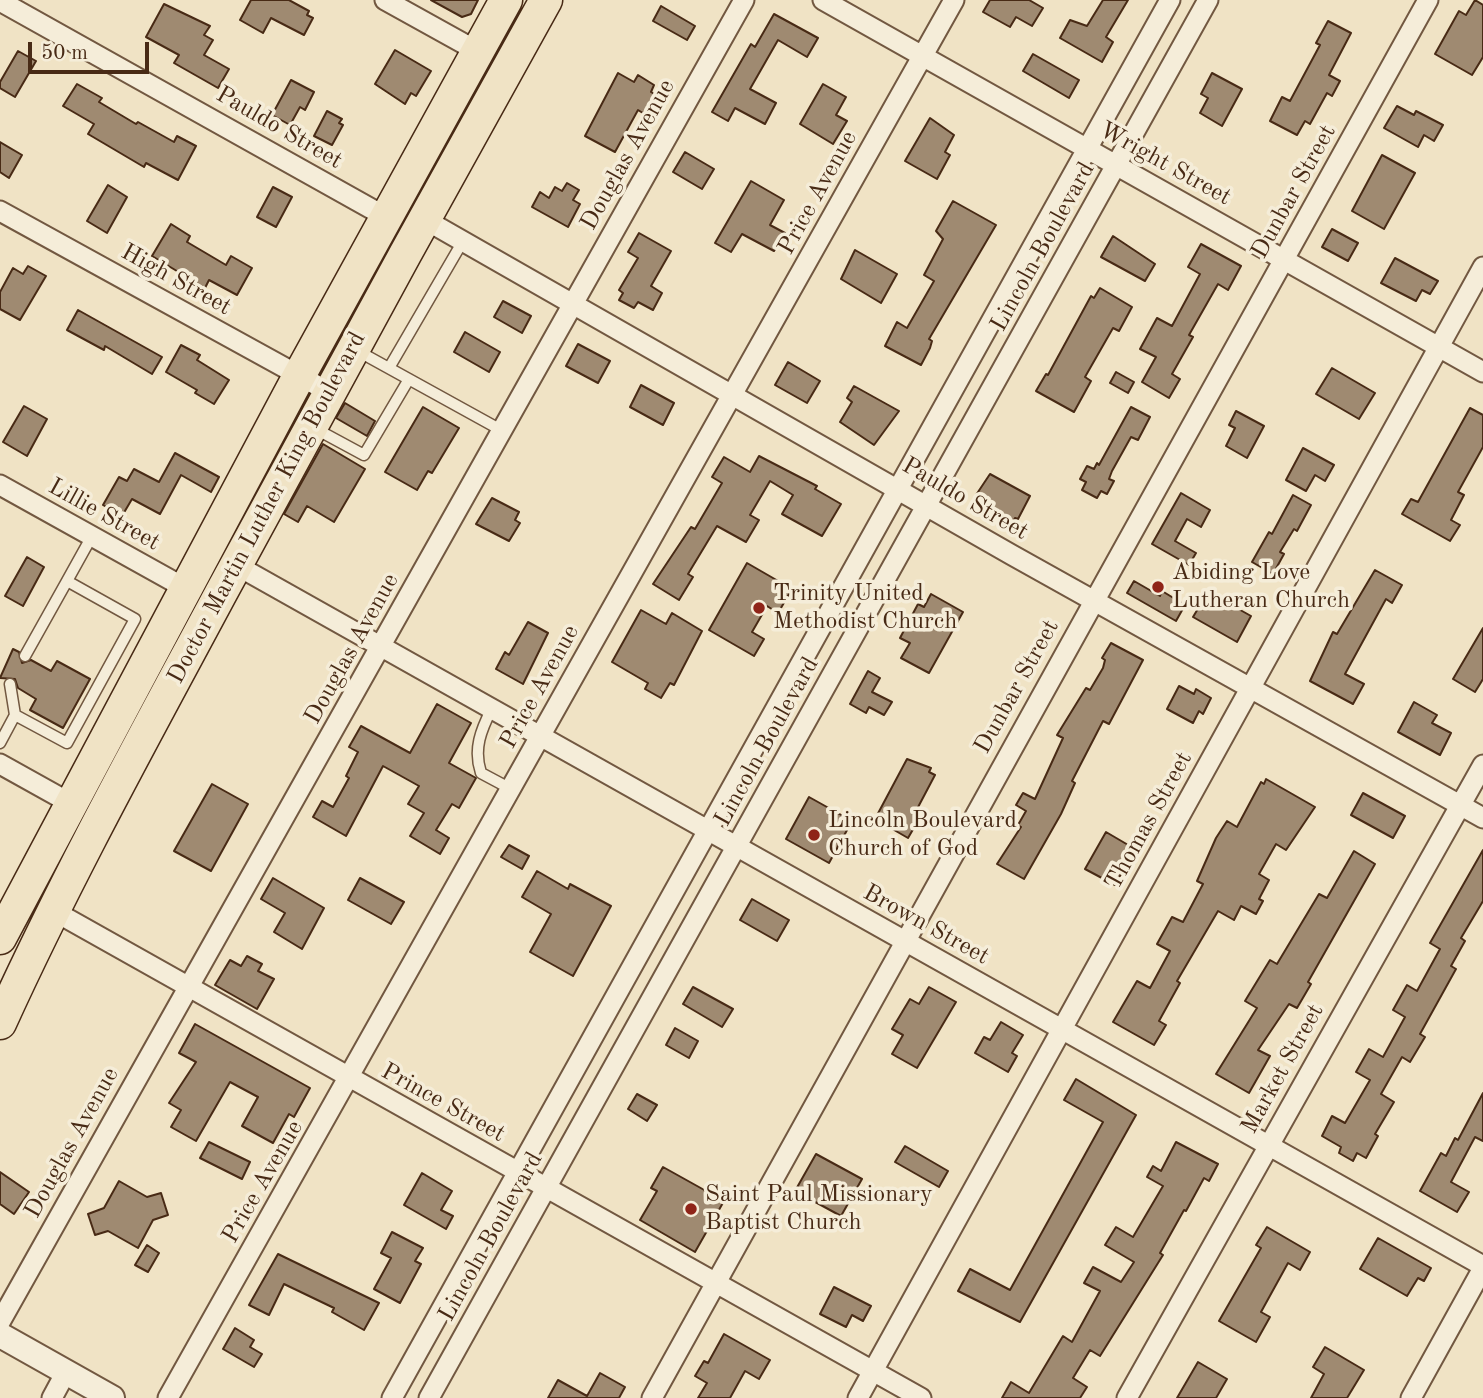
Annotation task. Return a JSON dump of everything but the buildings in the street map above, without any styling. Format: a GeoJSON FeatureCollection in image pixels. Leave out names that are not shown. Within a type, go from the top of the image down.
{"type":"FeatureCollection","features":[{"type":"Feature","properties":{"kind":"main road","name":"Doctor Martin Luther King Boulevard"},"geometry":{"type":"LineString","coordinates":[[0,938],[299,376],[506,0]]}},
{"type":"Feature","properties":{"kind":"main road","name":"Doctor Martin Luther King Boulevard"},"geometry":{"type":"LineString","coordinates":[[0,1023],[57,901],[116,788],[353,348],[546,0]]}},
{"type":"Feature","properties":{"kind":"main road"},"geometry":{"type":"LineString","coordinates":[[441,188],[447,146],[484,69],[477,51]]}},
{"type":"Feature","properties":{"kind":"main road"},"geometry":{"type":"LineString","coordinates":[[116,788],[108,762],[144,692],[142,673]]}},
{"type":"Feature","properties":{"kind":"main road"},"geometry":{"type":"LineString","coordinates":[[57,901],[61,858],[77,823],[70,803]]}},
{"type":"Feature","properties":{"kind":"street"},"geometry":{"type":"LineString","coordinates":[[385,0],[477,51]]}},
{"type":"Feature","properties":{"kind":"street","name":"Douglas Avenue"},"geometry":{"type":"LineString","coordinates":[[0,1322],[744,0]]}},
{"type":"Feature","properties":{"kind":"street","name":"Wright Street"},"geometry":{"type":"LineString","coordinates":[[823,0],[1483,372]]}},
{"type":"Feature","properties":{"kind":"street","name":"Price Avenue"},"geometry":{"type":"LineString","coordinates":[[168,1398],[954,0]]}},
{"type":"Feature","properties":{"kind":"street","name":"Lincoln Boulevard"},"geometry":{"type":"LineString","coordinates":[[392,1398],[1170,0]]}},
{"type":"Feature","properties":{"kind":"street","name":"Lincoln Boulevard"},"geometry":{"type":"LineString","coordinates":[[429,1398],[1208,0]]}},
{"type":"Feature","properties":{"kind":"street","name":"Dunbar Street"},"geometry":{"type":"LineString","coordinates":[[652,1398],[1428,0]]}},
{"type":"Feature","properties":{"kind":"street","name":"Pauldo Street"},"geometry":{"type":"LineString","coordinates":[[0,1],[386,217]]}},
{"type":"Feature","properties":{"kind":"street","name":"High Street"},"geometry":{"type":"LineString","coordinates":[[0,211],[329,392]]}},
{"type":"Feature","properties":{"kind":"street","name":"Pauldo Street"},"geometry":{"type":"LineString","coordinates":[[424,219],[1093,600],[1483,818]]}},
{"type":"Feature","properties":{"kind":"street","name":"Thomas Street"},"geometry":{"type":"LineString","coordinates":[[858,1398],[1483,268]]}},
{"type":"Feature","properties":{"kind":"street","name":"Lillie Street"},"geometry":{"type":"LineString","coordinates":[[0,485],[185,588]]}},
{"type":"Feature","properties":{"kind":"street","name":"Brown Street"},"geometry":{"type":"LineString","coordinates":[[236,565],[1269,1144],[1483,1267]]}},
{"type":"Feature","properties":{"kind":"street"},"geometry":{"type":"LineString","coordinates":[[0,764],[70,803]]}},
{"type":"Feature","properties":{"kind":"street","name":"Market Street"},"geometry":{"type":"LineString","coordinates":[[1127,1398],[1483,765]]}},
{"type":"Feature","properties":{"kind":"street","name":"Prince Street"},"geometry":{"type":"LineString","coordinates":[[57,901],[188,987],[921,1398]]}},
{"type":"Feature","properties":{"kind":"street"},"geometry":{"type":"LineString","coordinates":[[1411,1398],[1483,1267]]}},
{"type":"Feature","properties":{"kind":"street"},"geometry":{"type":"LineString","coordinates":[[0,1335],[112,1398]]}},
{"type":"Feature","properties":{"kind":"street"},"geometry":{"type":"LineString","coordinates":[[52,1398],[66,1372]]}},
{"type":"Feature","properties":{"kind":"lane"},"geometry":{"type":"LineString","coordinates":[[389,368],[463,241]]}},
{"type":"Feature","properties":{"kind":"lane"},"geometry":{"type":"LineString","coordinates":[[353,348],[501,430]]}},
{"type":"Feature","properties":{"kind":"lane"},"geometry":{"type":"LineString","coordinates":[[311,426],[364,454],[409,379]]}},
{"type":"Feature","properties":{"kind":"lane"},"geometry":{"type":"LineString","coordinates":[[25,656],[92,536]]}},
{"type":"Feature","properties":{"kind":"lane"},"geometry":{"type":"LineString","coordinates":[[15,715],[67,743],[135,619],[67,581]]}},
{"type":"Feature","properties":{"kind":"lane"},"geometry":{"type":"LineString","coordinates":[[0,743],[15,715],[10,684]]}},
{"type":"Feature","properties":{"kind":"lane"},"geometry":{"type":"LineString","coordinates":[[492,708],[481,731],[476,757],[481,772],[511,789]]}},
{"type":"Feature","properties":{"kind":"place","name":"Abiding Love Lutheran Church"},"geometry":{"type":"Point","coordinates":[1158,587]}},
{"type":"Feature","properties":{"kind":"place","name":"Trinity United Methodist Church"},"geometry":{"type":"Point","coordinates":[759,608]}},
{"type":"Feature","properties":{"kind":"place","name":"Lincoln Boulevard Church of God"},"geometry":{"type":"Point","coordinates":[814,835]}},
{"type":"Feature","properties":{"kind":"place","name":"Saint Paul Missionary Baptist Church"},"geometry":{"type":"Point","coordinates":[691,1209]}}]}
